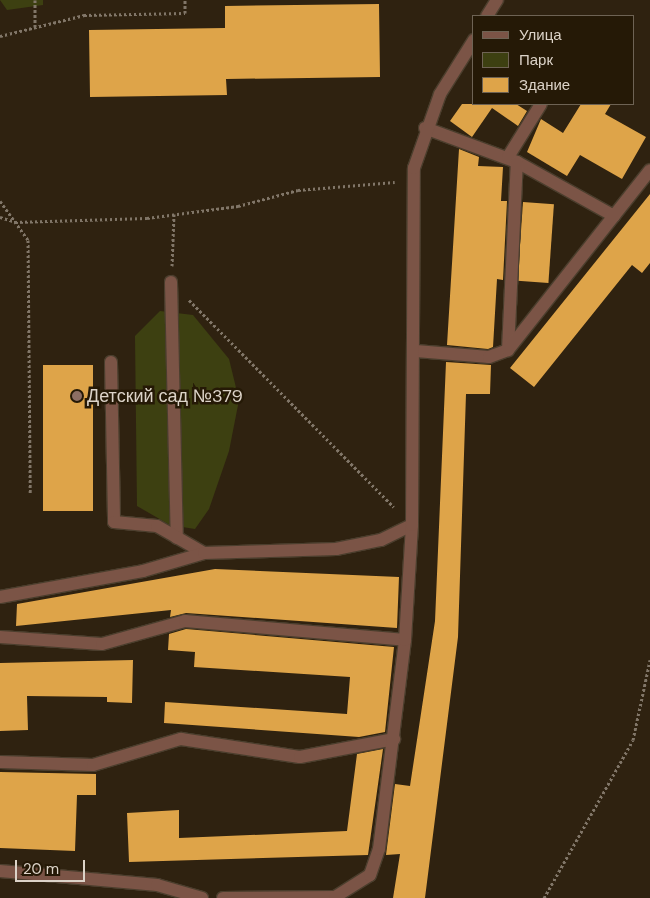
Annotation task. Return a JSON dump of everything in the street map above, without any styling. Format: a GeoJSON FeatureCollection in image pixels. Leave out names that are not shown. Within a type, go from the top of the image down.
{"type":"FeatureCollection","features":[{"type":"Feature","properties":{"kind":"street"},"geometry":{"type":"LineString","coordinates":[[488,15],[497,0]]}},
{"type":"Feature","properties":{"kind":"street"},"geometry":{"type":"LineString","coordinates":[[223,898],[336,898],[370,875],[380,849],[405,640],[412,525],[416,351],[414,180],[425,128],[472,44]]}},
{"type":"Feature","properties":{"kind":"street"},"geometry":{"type":"LineString","coordinates":[[508,350],[513,159],[540,105]]}},
{"type":"Feature","properties":{"kind":"street"},"geometry":{"type":"LineString","coordinates":[[425,128],[513,159],[614,216]]}},
{"type":"Feature","properties":{"kind":"street"},"geometry":{"type":"LineString","coordinates":[[416,351],[489,357],[508,350],[650,170]]}},
{"type":"Feature","properties":{"kind":"street"},"geometry":{"type":"LineString","coordinates":[[171,282],[177,538]]}},
{"type":"Feature","properties":{"kind":"street"},"geometry":{"type":"LineString","coordinates":[[111,362],[114,522],[157,526],[204,554]]}},
{"type":"Feature","properties":{"kind":"street"},"geometry":{"type":"LineString","coordinates":[[0,597],[143,571],[204,554],[336,549],[381,540],[412,525]]}},
{"type":"Feature","properties":{"kind":"street"},"geometry":{"type":"LineString","coordinates":[[0,637],[102,644],[185,621],[405,640]]}},
{"type":"Feature","properties":{"kind":"street"},"geometry":{"type":"LineString","coordinates":[[0,762],[93,765],[181,739],[300,757],[394,739]]}},
{"type":"Feature","properties":{"kind":"street"},"geometry":{"type":"LineString","coordinates":[[0,871],[157,885],[202,898]]}},
{"type":"Feature","properties":{"kind":"path"},"geometry":{"type":"LineString","coordinates":[[35,0],[35,27]]}},
{"type":"Feature","properties":{"kind":"path"},"geometry":{"type":"LineString","coordinates":[[0,36],[84,15],[185,13],[184,0]]}},
{"type":"Feature","properties":{"kind":"path"},"geometry":{"type":"LineString","coordinates":[[0,217],[15,222],[174,214],[238,206],[298,190],[414,180]]}},
{"type":"Feature","properties":{"kind":"path"},"geometry":{"type":"LineString","coordinates":[[0,201],[28,240],[30,494]]}},
{"type":"Feature","properties":{"kind":"path"},"geometry":{"type":"LineString","coordinates":[[174,214],[171,282],[412,525]]}},
{"type":"Feature","properties":{"kind":"path"},"geometry":{"type":"LineString","coordinates":[[544,898],[633,740],[650,660]]}},
{"type":"Feature","properties":{"kind":"green space"},"geometry":{"type":"Polygon","coordinates":[[[0,0],[43,0],[43,5],[7,10],[0,0]]]}},
{"type":"Feature","properties":{"kind":"green space"},"geometry":{"type":"Polygon","coordinates":[[[160,311],[193,315],[229,359],[239,400],[229,451],[209,509],[195,529],[170,525],[137,506],[135,336],[160,311]]]}},
{"type":"Feature","properties":{"kind":"building"},"geometry":{"type":"Polygon","coordinates":[[[379,4],[380,77],[226,79],[227,95],[90,97],[89,30],[225,28],[225,6],[379,4]]]}},
{"type":"Feature","properties":{"kind":"building"},"geometry":{"type":"Polygon","coordinates":[[[462,104],[518,105],[527,111],[518,126],[492,108],[472,137],[450,121],[462,104]]]}},
{"type":"Feature","properties":{"kind":"building"},"geometry":{"type":"Polygon","coordinates":[[[580,105],[610,105],[605,114],[646,137],[622,179],[580,155],[567,176],[527,152],[541,119],[563,133],[580,105]]]}},
{"type":"Feature","properties":{"kind":"building"},"geometry":{"type":"Polygon","coordinates":[[[459,149],[479,157],[478,166],[503,167],[501,201],[507,201],[503,280],[497,279],[493,347],[488,349],[447,345],[459,149]]]}},
{"type":"Feature","properties":{"kind":"building"},"geometry":{"type":"Polygon","coordinates":[[[650,194],[650,263],[642,273],[632,265],[534,387],[510,368],[650,194]]]}},
{"type":"Feature","properties":{"kind":"building"},"geometry":{"type":"Polygon","coordinates":[[[523,202],[554,204],[548,283],[517,281],[523,202]]]}},
{"type":"Feature","properties":{"kind":"building"},"geometry":{"type":"Polygon","coordinates":[[[446,362],[491,365],[490,394],[466,394],[458,637],[425,898],[393,898],[400,854],[386,855],[395,784],[410,786],[435,621],[446,362]]]}},
{"type":"Feature","properties":{"kind":"building"},"geometry":{"type":"Polygon","coordinates":[[[43,365],[93,365],[93,511],[43,511],[43,365]]]}},
{"type":"Feature","properties":{"kind":"building"},"geometry":{"type":"Polygon","coordinates":[[[215,569],[399,577],[397,628],[186,613],[170,617],[171,610],[16,626],[17,604],[215,569]]]}},
{"type":"Feature","properties":{"kind":"building"},"geometry":{"type":"Polygon","coordinates":[[[186,629],[394,647],[385,732],[359,737],[164,723],[165,702],[347,714],[350,677],[194,667],[195,652],[168,650],[169,634],[186,629]]]}},
{"type":"Feature","properties":{"kind":"building"},"geometry":{"type":"Polygon","coordinates":[[[133,660],[132,703],[107,702],[107,697],[27,696],[28,730],[0,731],[0,663],[133,660]]]}},
{"type":"Feature","properties":{"kind":"building"},"geometry":{"type":"Polygon","coordinates":[[[383,749],[368,855],[129,862],[127,813],[179,810],[179,838],[347,831],[357,754],[383,749]]]}},
{"type":"Feature","properties":{"kind":"building"},"geometry":{"type":"Polygon","coordinates":[[[0,772],[96,774],[96,795],[77,795],[75,851],[0,848],[0,772]]]}},
{"type":"Feature","properties":{"kind":"place","name":"Детский сад №379"},"geometry":{"type":"Point","coordinates":[77,396]}}]}
